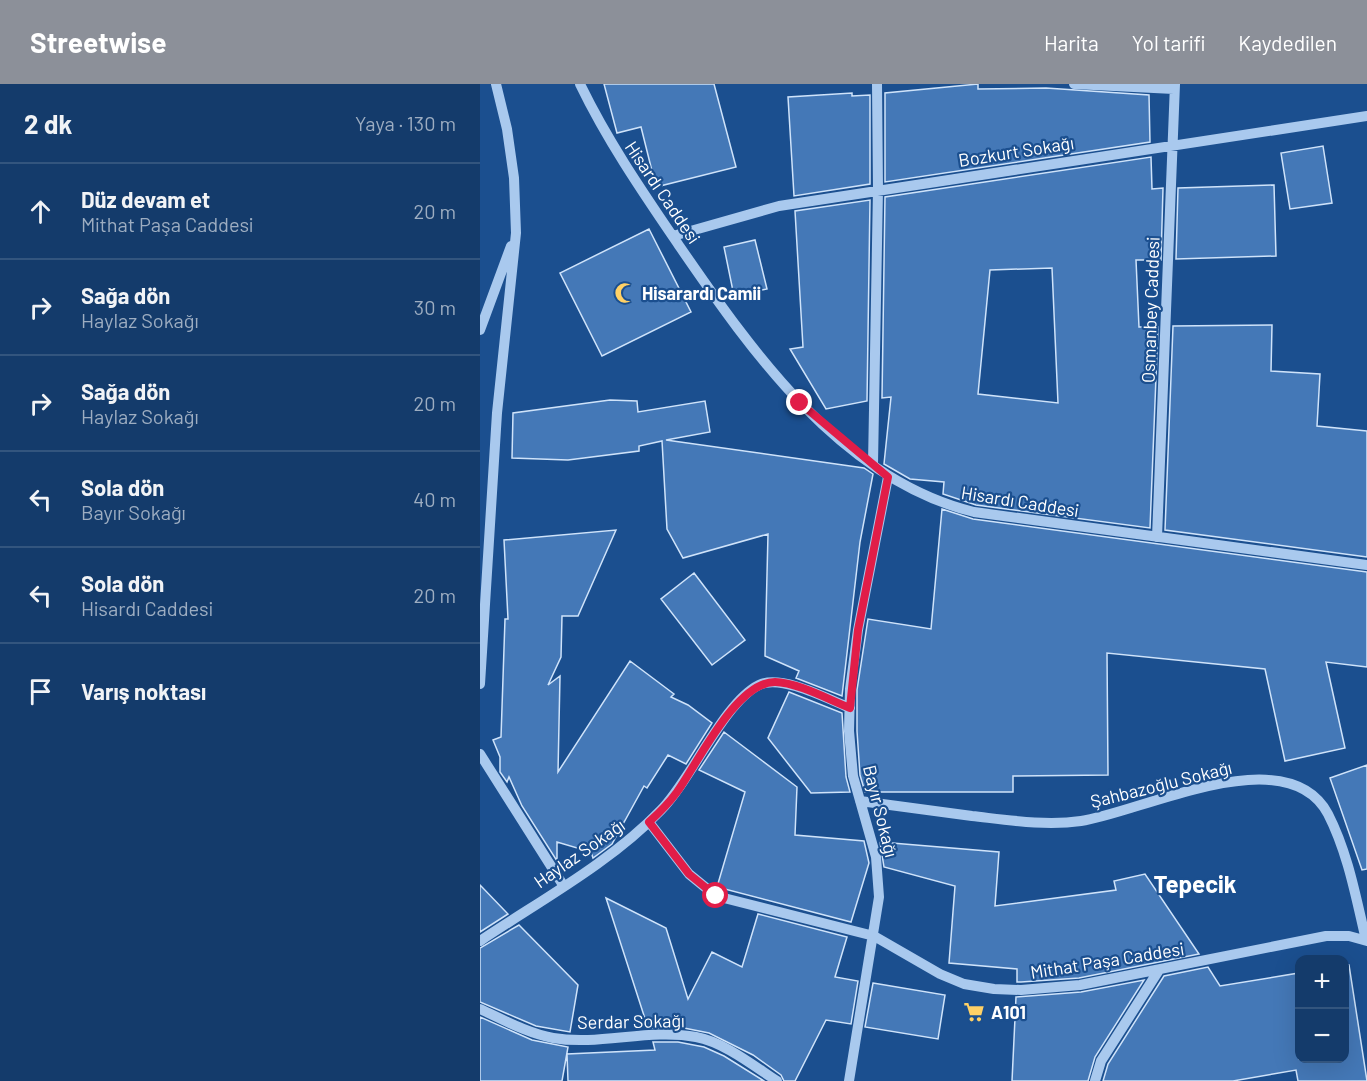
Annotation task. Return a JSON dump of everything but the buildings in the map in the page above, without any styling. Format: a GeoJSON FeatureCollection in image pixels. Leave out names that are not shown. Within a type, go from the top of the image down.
{"type":"FeatureCollection","features":[{"type":"Feature","properties":{"kind":"street"},"geometry":{"type":"LineString","coordinates":[[480,684],[497,413],[516,233],[514,178],[507,129],[496,84]]}},
{"type":"Feature","properties":{"kind":"street","name":"Hisardı Caddesi"},"geometry":{"type":"LineString","coordinates":[[580,84],[602,130],[731,322],[800,403],[888,477],[945,505],[974,512],[1367,565]]}},
{"type":"Feature","properties":{"kind":"street"},"geometry":{"type":"LineString","coordinates":[[873,464],[878,189],[877,84]]}},
{"type":"Feature","properties":{"kind":"street"},"geometry":{"type":"LineString","coordinates":[[1074,84],[1175,87]]}},
{"type":"Feature","properties":{"kind":"street","name":"Osmanbey Caddesi"},"geometry":{"type":"LineString","coordinates":[[1157,537],[1175,87]]}},
{"type":"Feature","properties":{"kind":"street","name":"Bozkurt Sokağı"},"geometry":{"type":"LineString","coordinates":[[673,236],[779,206],[878,189],[1367,116]]}},
{"type":"Feature","properties":{"kind":"street"},"geometry":{"type":"LineString","coordinates":[[480,330],[516,233]]}},
{"type":"Feature","properties":{"kind":"street","name":"Bayır Sokağı"},"geometry":{"type":"LineString","coordinates":[[849,1081],[874,936],[879,878],[853,776],[850,708],[858,630],[888,477]]}},
{"type":"Feature","properties":{"kind":"street","name":"Haylaz Sokağı"},"geometry":{"type":"LineString","coordinates":[[480,941],[624,844],[649,822],[676,794],[731,711],[748,692],[760,684],[776,682],[787,684],[850,708]]}},
{"type":"Feature","properties":{"kind":"street"},"geometry":{"type":"LineString","coordinates":[[480,754],[563,885]]}},
{"type":"Feature","properties":{"kind":"street","name":"Şahbazoğlu Sokağı"},"geometry":{"type":"LineString","coordinates":[[860,801],[1011,821],[1051,823],[1082,821],[1224,783],[1254,779],[1298,786],[1315,798],[1327,813],[1341,847],[1367,940]]}},
{"type":"Feature","properties":{"kind":"street","name":"Mithat Paşa Caddesi"},"geometry":{"type":"LineString","coordinates":[[649,822],[689,874],[716,896],[874,936],[940,974],[964,984],[994,989],[1021,990],[1080,985],[1326,936],[1349,936],[1367,940]]}},
{"type":"Feature","properties":{"kind":"street"},"geometry":{"type":"LineString","coordinates":[[1095,1081],[1101,1061],[1159,970]]}},
{"type":"Feature","properties":{"kind":"street","name":"Serdar Sokağı"},"geometry":{"type":"LineString","coordinates":[[480,1009],[528,1031],[554,1038],[672,1035],[698,1037],[722,1048],[777,1081]]}},
{"type":"Feature","properties":{"kind":"place","name":"Hisarardı Camii"},"geometry":{"type":"Point","coordinates":[625,293]}},
{"type":"Feature","properties":{"kind":"place","name":"A101"},"geometry":{"type":"Point","coordinates":[974,1012]}},
{"type":"Feature","properties":{"kind":"district","name":"Tepecik"},"geometry":{"type":"Point","coordinates":[1195,883]}},
{"type":"Feature","properties":{"kind":"route"},"geometry":{"type":"LineString","coordinates":[[716,896],[702,887],[689,874],[649,822],[676,794],[731,711],[748,692],[760,684],[776,682],[787,684],[850,708],[850,689],[858,630],[888,477],[800,403]]}}]}
